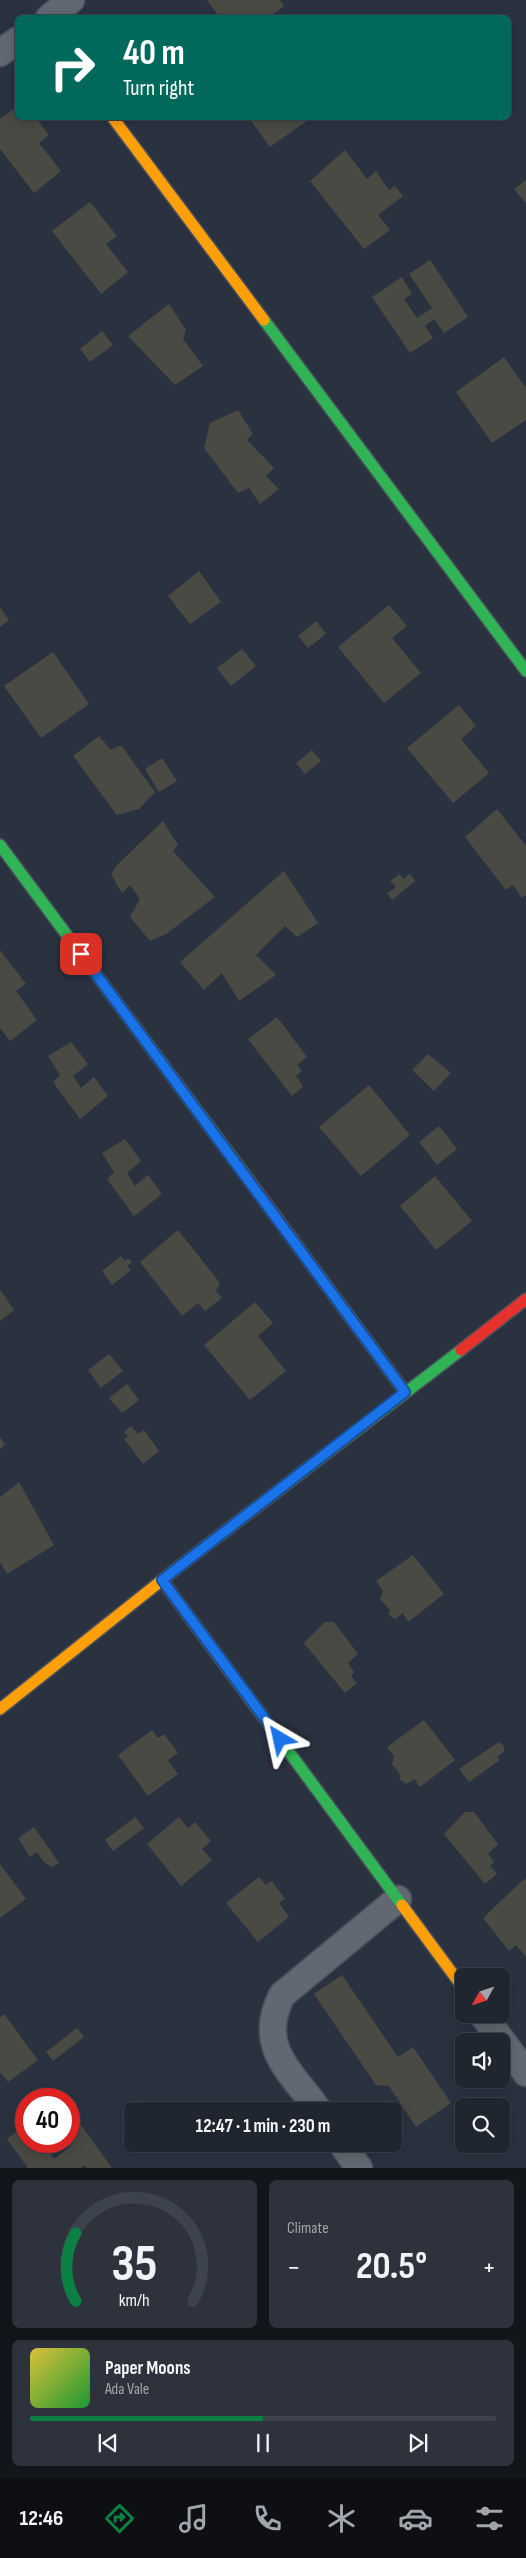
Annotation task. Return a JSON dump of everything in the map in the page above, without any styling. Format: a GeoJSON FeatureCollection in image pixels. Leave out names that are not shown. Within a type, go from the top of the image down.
{"type":"FeatureCollection","features":[{"type":"Feature","properties":{"kind":"street"},"geometry":{"type":"LineString","coordinates":[[53,15],[71,0]]}},
{"type":"Feature","properties":{"kind":"street"},"geometry":{"type":"LineString","coordinates":[[0,53],[15,42]]}},
{"type":"Feature","properties":{"kind":"street"},"geometry":{"type":"LineString","coordinates":[[114,120],[526,671]]}},
{"type":"Feature","properties":{"kind":"street"},"geometry":{"type":"LineString","coordinates":[[0,845],[405,1392]]}},
{"type":"Feature","properties":{"kind":"street"},"geometry":{"type":"LineString","coordinates":[[2,1704],[526,1299]]}},
{"type":"Feature","properties":{"kind":"street"},"geometry":{"type":"LineString","coordinates":[[162,1580],[455,1977]]}},
{"type":"Feature","properties":{"kind":"street"},"geometry":{"type":"LineString","coordinates":[[313,2102],[272,2042],[274,2012],[282,1995],[398,1899]]}},
{"type":"Feature","properties":{"kind":"street"},"geometry":{"type":"LineString","coordinates":[[489,2023],[526,2073]]}},
{"type":"Feature","properties":{"kind":"street"},"geometry":{"type":"LineString","coordinates":[[348,2152],[360,2168]]}},
{"type":"Feature","properties":{"kind":"building"},"geometry":{"type":"Polygon","coordinates":[[[207,0],[280,0],[284,6],[272,15],[218,15],[207,0]]]}},
{"type":"Feature","properties":{"kind":"building"},"geometry":{"type":"Polygon","coordinates":[[[15,108],[15,120],[38,120],[49,135],[39,143],[61,171],[34,193],[0,149],[0,119],[15,108]]]}},
{"type":"Feature","properties":{"kind":"building"},"geometry":{"type":"Polygon","coordinates":[[[250,120],[308,120],[270,147],[250,120]]]}},
{"type":"Feature","properties":{"kind":"building"},"geometry":{"type":"Polygon","coordinates":[[[345,150],[367,179],[376,171],[389,190],[395,186],[403,196],[378,215],[390,230],[364,249],[310,181],[345,150]]]}},
{"type":"Feature","properties":{"kind":"building"},"geometry":{"type":"Polygon","coordinates":[[[526,180],[526,204],[514,189],[526,180]]]}},
{"type":"Feature","properties":{"kind":"building"},"geometry":{"type":"Polygon","coordinates":[[[90,202],[117,236],[106,244],[128,272],[101,294],[52,231],[90,202]]]}},
{"type":"Feature","properties":{"kind":"building"},"geometry":{"type":"Polygon","coordinates":[[[430,260],[468,317],[444,333],[434,319],[425,326],[433,338],[410,353],[372,297],[402,277],[412,294],[404,299],[417,318],[432,308],[409,274],[430,260]]]}},
{"type":"Feature","properties":{"kind":"building"},"geometry":{"type":"Polygon","coordinates":[[[169,304],[186,330],[183,339],[203,366],[175,385],[128,336],[169,304]]]}},
{"type":"Feature","properties":{"kind":"building"},"geometry":{"type":"Polygon","coordinates":[[[102,331],[113,345],[90,362],[80,349],[102,331]]]}},
{"type":"Feature","properties":{"kind":"building"},"geometry":{"type":"Polygon","coordinates":[[[504,357],[526,388],[526,420],[492,443],[456,392],[504,357]]]}},
{"type":"Feature","properties":{"kind":"building"},"geometry":{"type":"Polygon","coordinates":[[[238,410],[253,434],[247,440],[274,468],[266,476],[279,489],[260,504],[249,488],[238,493],[204,448],[210,423],[238,410]]]}},
{"type":"Feature","properties":{"kind":"building"},"geometry":{"type":"Polygon","coordinates":[[[199,571],[221,602],[190,624],[168,596],[199,571]]]}},
{"type":"Feature","properties":{"kind":"building"},"geometry":{"type":"Polygon","coordinates":[[[389,605],[407,626],[392,638],[421,673],[384,703],[338,647],[389,605]]]}},
{"type":"Feature","properties":{"kind":"building"},"geometry":{"type":"Polygon","coordinates":[[[0,607],[9,620],[0,627],[0,607]]]}},
{"type":"Feature","properties":{"kind":"building"},"geometry":{"type":"Polygon","coordinates":[[[316,621],[326,634],[308,648],[298,636],[316,621]]]}},
{"type":"Feature","properties":{"kind":"building"},"geometry":{"type":"Polygon","coordinates":[[[242,649],[256,666],[231,686],[217,668],[242,649]]]}},
{"type":"Feature","properties":{"kind":"building"},"geometry":{"type":"Polygon","coordinates":[[[53,652],[89,704],[41,738],[4,686],[53,652]]]}},
{"type":"Feature","properties":{"kind":"building"},"geometry":{"type":"Polygon","coordinates":[[[459,705],[476,726],[461,739],[489,773],[453,803],[407,748],[459,705]]]}},
{"type":"Feature","properties":{"kind":"building"},"geometry":{"type":"Polygon","coordinates":[[[99,736],[111,750],[121,745],[155,792],[139,809],[117,815],[73,756],[99,736]]]}},
{"type":"Feature","properties":{"kind":"building"},"geometry":{"type":"Polygon","coordinates":[[[312,750],[321,761],[305,774],[296,763],[312,750]]]}},
{"type":"Feature","properties":{"kind":"building"},"geometry":{"type":"Polygon","coordinates":[[[162,758],[177,781],[159,792],[145,769],[162,758]]]}},
{"type":"Feature","properties":{"kind":"building"},"geometry":{"type":"Polygon","coordinates":[[[497,809],[526,846],[526,895],[522,898],[513,885],[506,890],[465,837],[497,809]]]}},
{"type":"Feature","properties":{"kind":"building"},"geometry":{"type":"Polygon","coordinates":[[[163,821],[178,845],[173,851],[215,897],[166,934],[150,941],[130,917],[140,899],[130,885],[122,893],[111,874],[117,865],[163,821]]]}},
{"type":"Feature","properties":{"kind":"building"},"geometry":{"type":"Polygon","coordinates":[[[284,871],[318,923],[297,937],[285,926],[256,955],[276,975],[239,1001],[222,973],[204,990],[180,962],[284,871]]]}},
{"type":"Feature","properties":{"kind":"building"},"geometry":{"type":"Polygon","coordinates":[[[400,874],[403,879],[410,874],[415,881],[392,900],[387,893],[396,887],[390,881],[400,874]]]}},
{"type":"Feature","properties":{"kind":"building"},"geometry":{"type":"Polygon","coordinates":[[[0,950],[26,984],[16,991],[37,1020],[10,1041],[0,1028],[0,950]]]}},
{"type":"Feature","properties":{"kind":"building"},"geometry":{"type":"Polygon","coordinates":[[[277,1017],[307,1057],[297,1065],[302,1071],[296,1076],[303,1087],[292,1096],[248,1039],[277,1017]]]}},
{"type":"Feature","properties":{"kind":"building"},"geometry":{"type":"Polygon","coordinates":[[[71,1042],[88,1064],[73,1076],[81,1088],[94,1077],[108,1096],[80,1119],[53,1082],[60,1075],[48,1056],[71,1042]]]}},
{"type":"Feature","properties":{"kind":"building"},"geometry":{"type":"Polygon","coordinates":[[[428,1054],[451,1073],[434,1091],[412,1070],[428,1054]]]}},
{"type":"Feature","properties":{"kind":"building"},"geometry":{"type":"Polygon","coordinates":[[[369,1085],[410,1135],[361,1176],[319,1127],[369,1085]]]}},
{"type":"Feature","properties":{"kind":"building"},"geometry":{"type":"Polygon","coordinates":[[[439,1126],[457,1149],[437,1165],[419,1142],[439,1126]]]}},
{"type":"Feature","properties":{"kind":"building"},"geometry":{"type":"Polygon","coordinates":[[[125,1139],[141,1161],[127,1173],[135,1186],[148,1175],[162,1194],[134,1216],[107,1179],[114,1172],[102,1153],[125,1139]]]}},
{"type":"Feature","properties":{"kind":"building"},"geometry":{"type":"Polygon","coordinates":[[[435,1176],[472,1221],[436,1250],[400,1206],[435,1176]]]}},
{"type":"Feature","properties":{"kind":"building"},"geometry":{"type":"Polygon","coordinates":[[[178,1230],[220,1283],[216,1291],[222,1298],[205,1311],[198,1303],[182,1316],[140,1262],[178,1230]]]}},
{"type":"Feature","properties":{"kind":"building"},"geometry":{"type":"Polygon","coordinates":[[[121,1256],[125,1261],[128,1258],[132,1262],[127,1266],[131,1270],[112,1285],[102,1271],[121,1256]]]}},
{"type":"Feature","properties":{"kind":"building"},"geometry":{"type":"Polygon","coordinates":[[[0,1290],[14,1310],[0,1321],[0,1290]]]}},
{"type":"Feature","properties":{"kind":"building"},"geometry":{"type":"Polygon","coordinates":[[[255,1302],[273,1323],[258,1336],[286,1371],[250,1400],[204,1345],[255,1302]]]}},
{"type":"Feature","properties":{"kind":"building"},"geometry":{"type":"Polygon","coordinates":[[[109,1354],[123,1371],[101,1388],[88,1370],[109,1354]]]}},
{"type":"Feature","properties":{"kind":"building"},"geometry":{"type":"Polygon","coordinates":[[[127,1384],[139,1400],[122,1413],[109,1398],[127,1384]]]}},
{"type":"Feature","properties":{"kind":"building"},"geometry":{"type":"Polygon","coordinates":[[[131,1426],[138,1434],[144,1430],[159,1451],[143,1464],[124,1439],[128,1437],[124,1432],[131,1426]]]}},
{"type":"Feature","properties":{"kind":"building"},"geometry":{"type":"Polygon","coordinates":[[[0,1437],[5,1445],[0,1449],[0,1437]]]}},
{"type":"Feature","properties":{"kind":"building"},"geometry":{"type":"Polygon","coordinates":[[[19,1482],[54,1545],[7,1574],[0,1562],[0,1497],[19,1482]]]}},
{"type":"Feature","properties":{"kind":"building"},"geometry":{"type":"Polygon","coordinates":[[[413,1555],[444,1594],[408,1622],[403,1613],[395,1619],[388,1614],[390,1610],[380,1599],[383,1591],[376,1581],[413,1555]]]}},
{"type":"Feature","properties":{"kind":"building"},"geometry":{"type":"Polygon","coordinates":[[[325,1622],[334,1622],[358,1654],[348,1663],[354,1672],[351,1676],[357,1683],[345,1693],[304,1643],[325,1622]]]}},
{"type":"Feature","properties":{"kind":"building"},"geometry":{"type":"Polygon","coordinates":[[[424,1720],[455,1760],[420,1787],[414,1779],[406,1784],[399,1779],[401,1776],[392,1764],[394,1756],[387,1747],[424,1720]]]}},
{"type":"Feature","properties":{"kind":"building"},"geometry":{"type":"Polygon","coordinates":[[[152,1730],[158,1738],[164,1734],[178,1753],[168,1760],[178,1774],[148,1796],[118,1755],[152,1730]]]}},
{"type":"Feature","properties":{"kind":"building"},"geometry":{"type":"Polygon","coordinates":[[[499,1742],[504,1746],[504,1752],[497,1757],[500,1760],[469,1782],[459,1769],[499,1742]]]}},
{"type":"Feature","properties":{"kind":"building"},"geometry":{"type":"Polygon","coordinates":[[[465,1812],[474,1812],[498,1844],[488,1854],[494,1862],[490,1866],[497,1874],[485,1884],[444,1834],[465,1812]]]}},
{"type":"Feature","properties":{"kind":"building"},"geometry":{"type":"Polygon","coordinates":[[[135,1817],[144,1828],[113,1851],[105,1840],[135,1817]]]}},
{"type":"Feature","properties":{"kind":"building"},"geometry":{"type":"Polygon","coordinates":[[[179,1817],[188,1828],[195,1822],[211,1841],[202,1849],[212,1860],[181,1886],[147,1844],[179,1817]]]}},
{"type":"Feature","properties":{"kind":"building"},"geometry":{"type":"Polygon","coordinates":[[[34,1827],[59,1863],[52,1867],[44,1862],[37,1852],[30,1857],[18,1838],[34,1827]]]}},
{"type":"Feature","properties":{"kind":"building"},"geometry":{"type":"Polygon","coordinates":[[[0,1864],[26,1899],[0,1918],[0,1864]]]}},
{"type":"Feature","properties":{"kind":"building"},"geometry":{"type":"Polygon","coordinates":[[[259,1877],[266,1885],[272,1881],[285,1899],[279,1903],[289,1917],[258,1942],[226,1903],[259,1877]]]}},
{"type":"Feature","properties":{"kind":"building"},"geometry":{"type":"Polygon","coordinates":[[[524,1879],[526,1880],[526,1957],[516,1945],[509,1951],[483,1918],[524,1879]]]}},
{"type":"Feature","properties":{"kind":"building"},"geometry":{"type":"Polygon","coordinates":[[[342,1975],[398,2057],[413,2047],[451,2103],[416,2127],[402,2106],[402,2102],[400,2102],[389,2086],[376,2085],[314,1994],[342,1975]]]}},
{"type":"Feature","properties":{"kind":"building"},"geometry":{"type":"Polygon","coordinates":[[[4,2014],[38,2060],[8,2082],[0,2072],[0,2017],[4,2014]]]}},
{"type":"Feature","properties":{"kind":"building"},"geometry":{"type":"Polygon","coordinates":[[[77,2028],[84,2037],[53,2061],[46,2052],[77,2028]]]}},
{"type":"Feature","properties":{"kind":"building"},"geometry":{"type":"Polygon","coordinates":[[[80,2124],[112,2168],[87,2168],[85,2165],[80,2168],[28,2168],[17,2153],[50,2153],[54,2159],[62,2153],[80,2153],[80,2124]]]}},
{"type":"Feature","properties":{"kind":"building"},"geometry":{"type":"Polygon","coordinates":[[[15,2133],[15,2150],[7,2139],[15,2133]]]}},
{"type":"Feature","properties":{"kind":"traffic: fast"},"geometry":{"type":"LineString","coordinates":[[264,320],[526,671]]}},
{"type":"Feature","properties":{"kind":"traffic: fast"},"geometry":{"type":"LineString","coordinates":[[0,845],[248,1179]]}},
{"type":"Feature","properties":{"kind":"traffic: fast"},"geometry":{"type":"LineString","coordinates":[[176,1569],[461,1350]]}},
{"type":"Feature","properties":{"kind":"traffic: fast"},"geometry":{"type":"LineString","coordinates":[[162,1580],[402,1905]]}},
{"type":"Feature","properties":{"kind":"traffic: slow"},"geometry":{"type":"LineString","coordinates":[[114,120],[264,320]]}},
{"type":"Feature","properties":{"kind":"traffic: slow"},"geometry":{"type":"LineString","coordinates":[[0,1709],[176,1569]]}},
{"type":"Feature","properties":{"kind":"traffic: slow"},"geometry":{"type":"LineString","coordinates":[[402,1905],[455,1977]]}},
{"type":"Feature","properties":{"kind":"traffic: jam"},"geometry":{"type":"LineString","coordinates":[[248,1179],[405,1392]]}},
{"type":"Feature","properties":{"kind":"traffic: jam"},"geometry":{"type":"LineString","coordinates":[[461,1350],[526,1299]]}},
{"type":"Feature","properties":{"kind":"route"},"geometry":{"type":"LineString","coordinates":[[81,954],[405,1392],[162,1580],[280,1739]]}}]}
